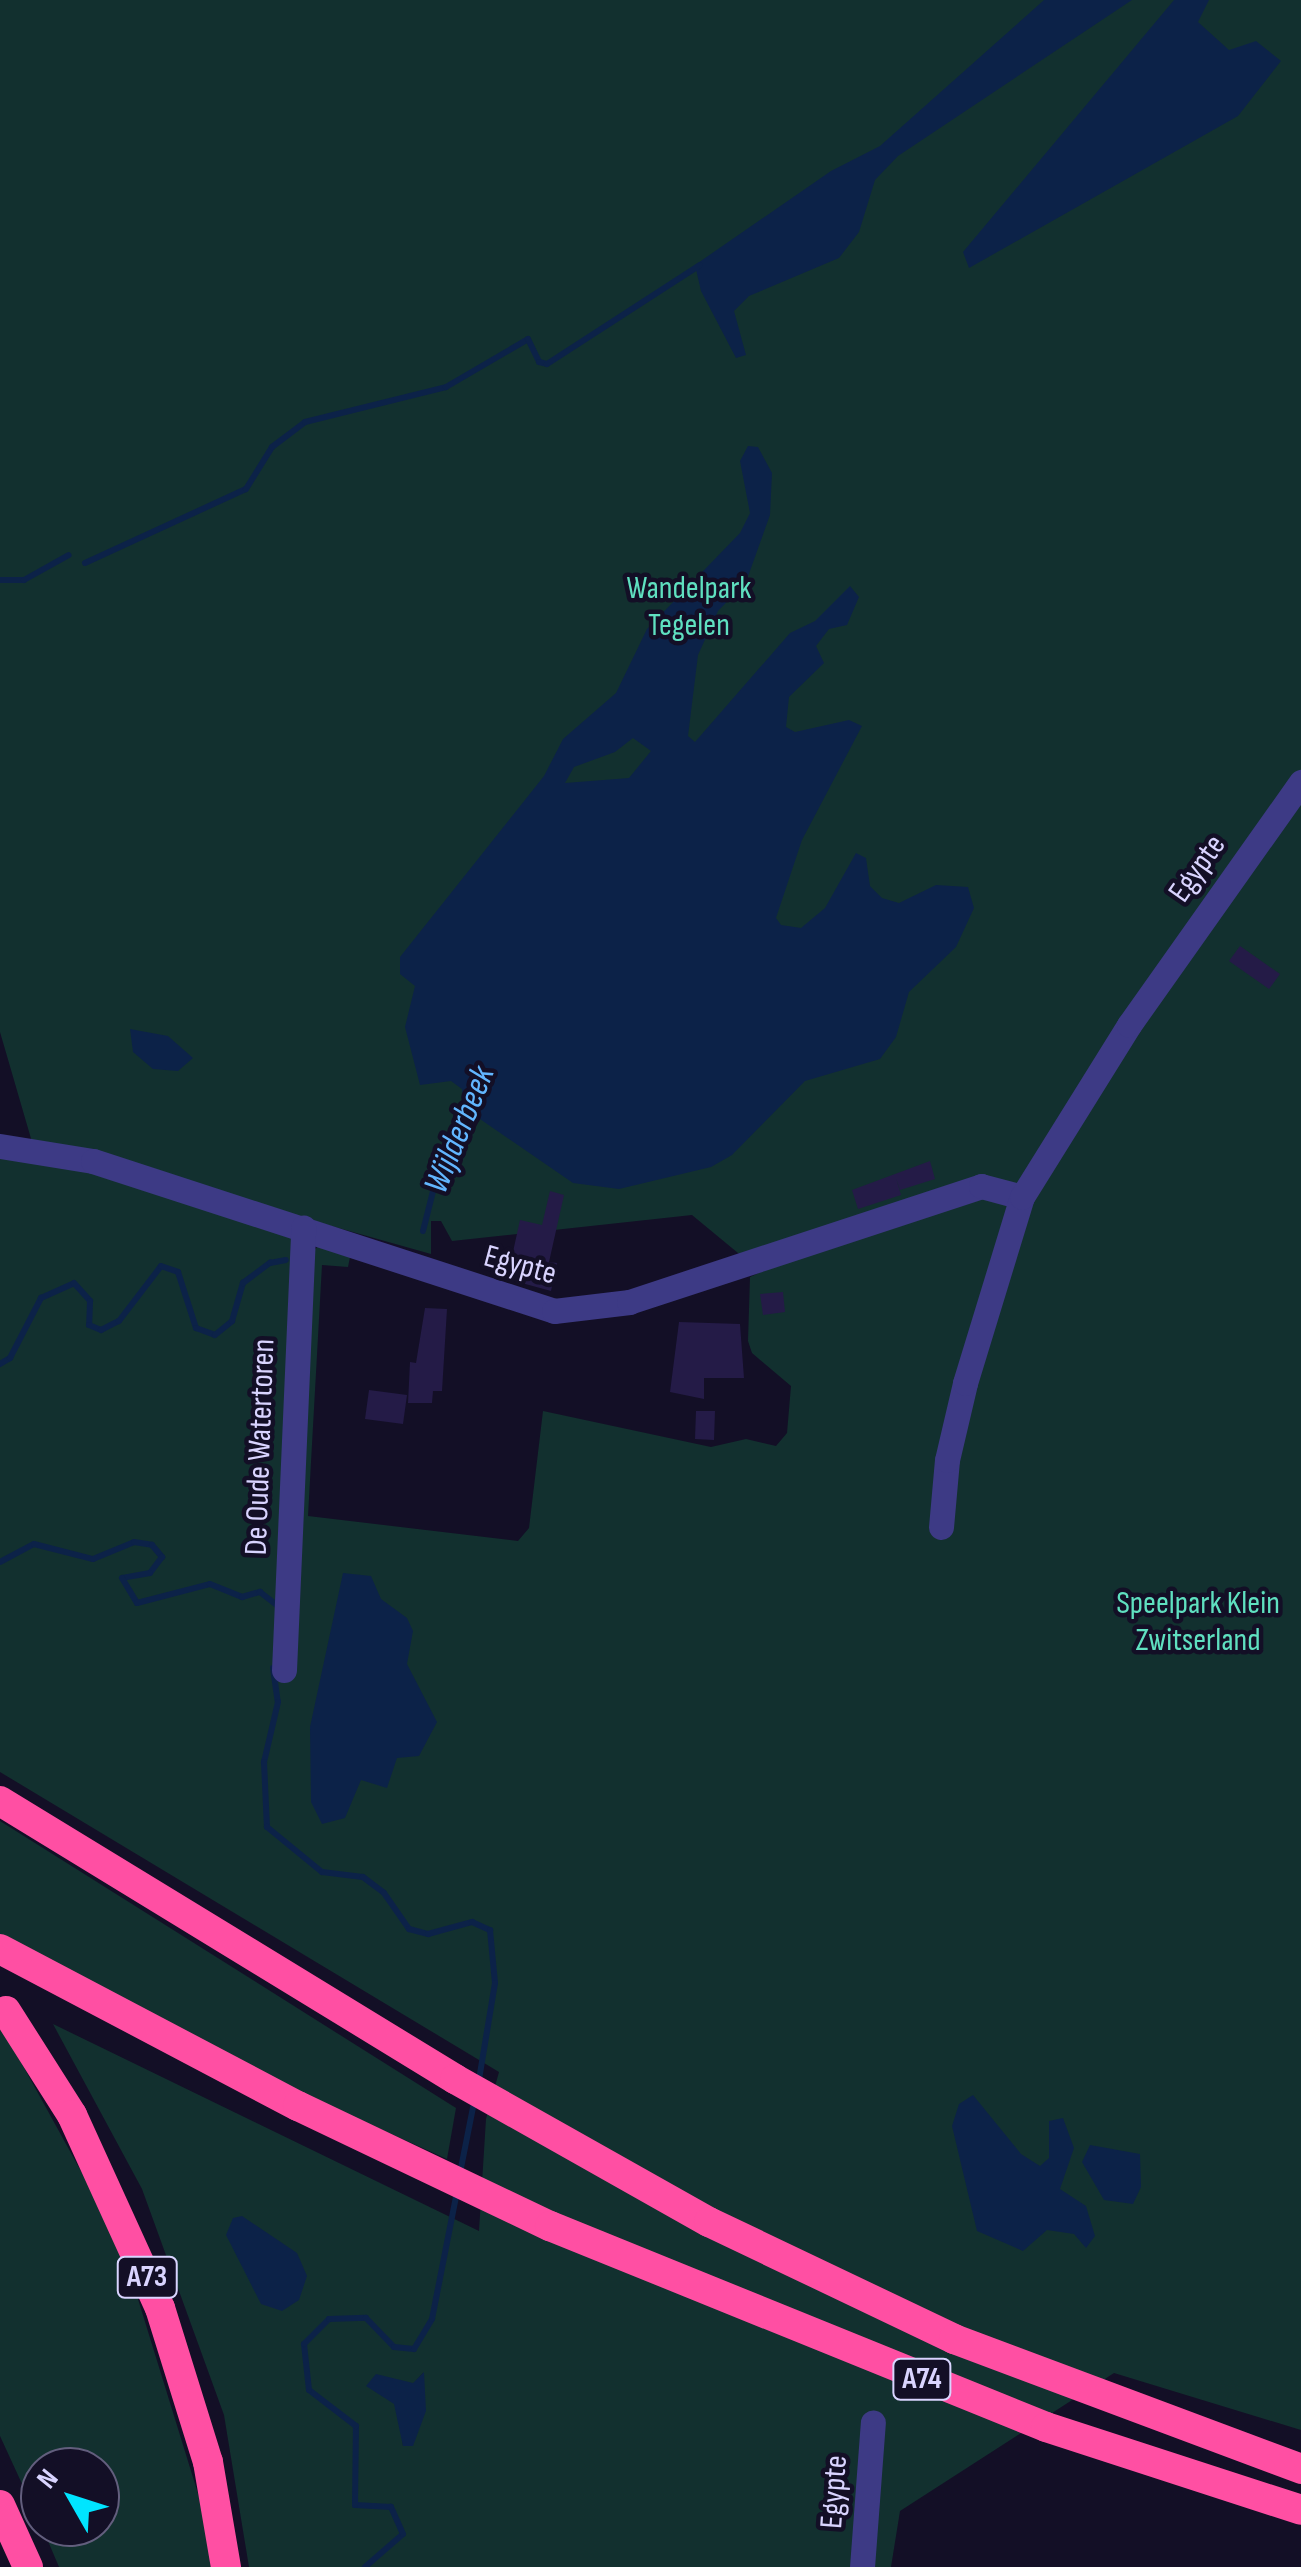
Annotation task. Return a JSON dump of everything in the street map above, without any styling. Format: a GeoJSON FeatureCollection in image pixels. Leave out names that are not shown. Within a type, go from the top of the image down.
{"type":"FeatureCollection","features":[{"type":"Feature","properties":{"kind":"highway","name":"A74"},"geometry":{"type":"LineString","coordinates":[[0,1801],[544,2132],[888,2311],[1092,2395],[1301,2468]]}},
{"type":"Feature","properties":{"kind":"highway","name":"A74"},"geometry":{"type":"LineString","coordinates":[[0,1948],[437,2174],[550,2226],[1029,2420],[1301,2510]]}},
{"type":"Feature","properties":{"kind":"highway","name":"A73"},"geometry":{"type":"LineString","coordinates":[[6,2011],[72,2115],[160,2308],[208,2462],[226,2567]]}},
{"type":"Feature","properties":{"kind":"highway"},"geometry":{"type":"LineString","coordinates":[[0,2505],[28,2567]]}},
{"type":"Feature","properties":{"kind":"street","name":"Egypte"},"geometry":{"type":"LineString","coordinates":[[941,1527],[951,1441],[1022,1198],[1129,1025],[1301,782]]}},
{"type":"Feature","properties":{"kind":"street","name":"Egypte"},"geometry":{"type":"LineString","coordinates":[[0,1146],[93,1162],[303,1227],[502,1298],[554,1311],[591,1310],[778,1257],[981,1186],[1022,1198]]}},
{"type":"Feature","properties":{"kind":"street","name":"De Oude Watertoren"},"geometry":{"type":"LineString","coordinates":[[284,1670],[303,1227]]}},
{"type":"Feature","properties":{"kind":"street","name":"Egypte"},"geometry":{"type":"LineString","coordinates":[[862,2567],[872,2422]]}},
{"type":"Feature","properties":{"kind":"green space","name":"Wandelpark Tegelen"},"geometry":{"type":"Polygon","coordinates":[[[0,0],[1301,0],[1301,2430],[1114,2373],[900,2511],[891,2567],[249,2567],[224,2415],[142,2189],[53,2024],[479,2231],[486,2119],[499,2072],[0,1772],[0,1154],[64,1164],[297,1236],[311,1252],[319,1246],[351,1252],[348,1267],[322,1265],[308,1516],[518,1541],[529,1528],[543,1411],[711,1447],[746,1439],[776,1446],[787,1433],[791,1386],[752,1353],[748,1341],[750,1277],[761,1272],[692,1215],[452,1241],[441,1221],[431,1221],[431,1254],[32,1142],[0,1032],[0,0]],[[423,2373],[414,2383],[397,2383],[403,2446],[423,2373]]]}},
{"type":"Feature","properties":{"kind":"green space"},"geometry":{"type":"Polygon","coordinates":[[[0,1821],[456,2108],[447,2159],[280,2084],[0,1935],[0,1821]]]}},
{"type":"Feature","properties":{"kind":"green space"},"geometry":{"type":"Polygon","coordinates":[[[0,2024],[121,2244],[204,2513],[211,2567],[59,2567],[50,2547],[120,2547],[120,2447],[20,2447],[20,2480],[0,2436],[0,2024]]]}},
{"type":"Feature","properties":{"kind":"water"},"geometry":{"type":"Polygon","coordinates":[[[1044,0],[1132,0],[898,156],[875,180],[859,232],[839,258],[749,296],[734,311],[746,355],[736,358],[701,291],[695,265],[831,171],[880,146],[1044,0]]]}},
{"type":"Feature","properties":{"kind":"water"},"geometry":{"type":"Polygon","coordinates":[[[1174,0],[1209,0],[1198,22],[1229,50],[1256,41],[1281,61],[1238,116],[969,268],[963,252],[1174,0]]]}},
{"type":"Feature","properties":{"kind":"water"},"geometry":{"type":"Polygon","coordinates":[[[748,446],[758,447],[772,473],[770,515],[746,582],[718,611],[698,655],[688,736],[695,742],[790,633],[815,621],[850,586],[859,597],[847,625],[829,629],[816,646],[824,663],[789,697],[786,727],[795,732],[849,720],[862,726],[802,840],[776,918],[781,925],[801,928],[825,908],[856,853],[866,858],[870,886],[882,898],[899,903],[936,885],[968,887],[974,908],[956,947],[909,992],[896,1037],[880,1059],[805,1081],[732,1155],[711,1167],[619,1189],[573,1183],[464,1108],[462,1089],[451,1081],[420,1085],[405,1027],[415,986],[400,974],[400,957],[544,776],[563,739],[616,693],[647,629],[740,533],[750,513],[740,461],[748,446]],[[633,738],[615,752],[574,767],[565,783],[629,778],[651,751],[633,738]]]}},
{"type":"Feature","properties":{"kind":"water"},"geometry":{"type":"Polygon","coordinates":[[[130,1029],[168,1036],[193,1058],[178,1071],[153,1069],[133,1052],[130,1029]]]}},
{"type":"Feature","properties":{"kind":"water"},"geometry":{"type":"Polygon","coordinates":[[[343,1573],[371,1576],[381,1599],[407,1618],[413,1631],[407,1664],[437,1722],[419,1756],[397,1758],[387,1788],[361,1780],[345,1818],[322,1824],[311,1802],[310,1727],[343,1573]]]}},
{"type":"Feature","properties":{"kind":"water"},"geometry":{"type":"Polygon","coordinates":[[[973,2095],[1021,2154],[1040,2166],[1049,2158],[1049,2121],[1063,2118],[1074,2148],[1060,2189],[1086,2206],[1095,2236],[1086,2248],[1074,2234],[1047,2230],[1023,2251],[977,2231],[952,2126],[959,2104],[973,2095]]]}},
{"type":"Feature","properties":{"kind":"water"},"geometry":{"type":"Polygon","coordinates":[[[1090,2145],[1140,2154],[1141,2187],[1133,2204],[1104,2200],[1082,2162],[1090,2145]]]}},
{"type":"Feature","properties":{"kind":"water"},"geometry":{"type":"Polygon","coordinates":[[[242,2216],[297,2253],[307,2276],[299,2300],[282,2311],[261,2304],[226,2235],[233,2218],[242,2216]]]}},
{"type":"Feature","properties":{"kind":"water"},"geometry":{"type":"Polygon","coordinates":[[[424,2372],[426,2411],[413,2446],[403,2446],[394,2404],[366,2386],[376,2374],[413,2383],[424,2372]]]}},
{"type":"Feature","properties":{"kind":"building"},"geometry":{"type":"Polygon","coordinates":[[[1240,946],[1280,974],[1269,989],[1229,961],[1240,946]]]}},
{"type":"Feature","properties":{"kind":"building"},"geometry":{"type":"Polygon","coordinates":[[[930,1161],[935,1179],[900,1190],[896,1178],[901,1195],[858,1209],[852,1190],[930,1161]]]}},
{"type":"Feature","properties":{"kind":"building"},"geometry":{"type":"Polygon","coordinates":[[[550,1191],[564,1195],[549,1262],[557,1263],[551,1291],[507,1279],[520,1220],[542,1225],[550,1191]]]}},
{"type":"Feature","properties":{"kind":"building"},"geometry":{"type":"Polygon","coordinates":[[[783,1292],[785,1312],[763,1315],[760,1294],[783,1292]]]}},
{"type":"Feature","properties":{"kind":"building"},"geometry":{"type":"Polygon","coordinates":[[[425,1308],[447,1309],[442,1391],[433,1391],[432,1403],[408,1403],[410,1362],[416,1363],[425,1308]]]}},
{"type":"Feature","properties":{"kind":"building"},"geometry":{"type":"Polygon","coordinates":[[[679,1322],[740,1324],[744,1378],[704,1378],[704,1399],[670,1392],[679,1322]]]}},
{"type":"Feature","properties":{"kind":"building"},"geometry":{"type":"Polygon","coordinates":[[[369,1390],[407,1395],[403,1424],[365,1419],[369,1390]]]}},
{"type":"Feature","properties":{"kind":"building"},"geometry":{"type":"Polygon","coordinates":[[[696,1411],[715,1411],[714,1440],[695,1439],[696,1411]]]}},
{"type":"Feature","properties":{"kind":"waterway"},"geometry":{"type":"LineString","coordinates":[[85,563],[246,489],[272,447],[305,422],[446,387],[528,339],[539,362],[547,364],[700,265]]}},
{"type":"Feature","properties":{"kind":"waterway"},"geometry":{"type":"LineString","coordinates":[[0,580],[24,580],[69,555]]}},
{"type":"Feature","properties":{"kind":"waterway","name":"Wijlderbeek"},"geometry":{"type":"LineString","coordinates":[[423,1231],[440,1164],[467,1104]]}},
{"type":"Feature","properties":{"kind":"waterway","name":"Wijlderbeek"},"geometry":{"type":"LineString","coordinates":[[0,1364],[10,1358],[41,1298],[74,1283],[90,1301],[89,1325],[101,1330],[119,1321],[161,1266],[178,1272],[196,1328],[215,1335],[232,1321],[243,1283],[270,1263],[286,1260]]}},
{"type":"Feature","properties":{"kind":"waterway"},"geometry":{"type":"LineString","coordinates":[[0,1562],[34,1544],[93,1559],[134,1542],[152,1545],[162,1557],[150,1573],[122,1578],[137,1603],[210,1584],[242,1597],[260,1592],[278,1606]]}},
{"type":"Feature","properties":{"kind":"waterway"},"geometry":{"type":"LineString","coordinates":[[273,1668],[278,1702],[264,1762],[267,1827],[322,1872],[363,1877],[384,1893],[409,1929],[428,1934],[472,1922],[490,1930],[495,1983],[479,2080]]}},
{"type":"Feature","properties":{"kind":"waterway"},"geometry":{"type":"LineString","coordinates":[[460,2173],[474,2102]]}},
{"type":"Feature","properties":{"kind":"waterway"},"geometry":{"type":"LineString","coordinates":[[365,2567],[403,2534],[391,2507],[355,2505],[356,2426],[309,2390],[304,2344],[329,2319],[366,2318],[394,2347],[414,2349],[432,2319],[457,2191]]}},
{"type":"Feature","properties":{"kind":"park label","name":"Speelpark Klein Zwitserland"},"geometry":{"type":"Point","coordinates":[1198,1624]}}]}
